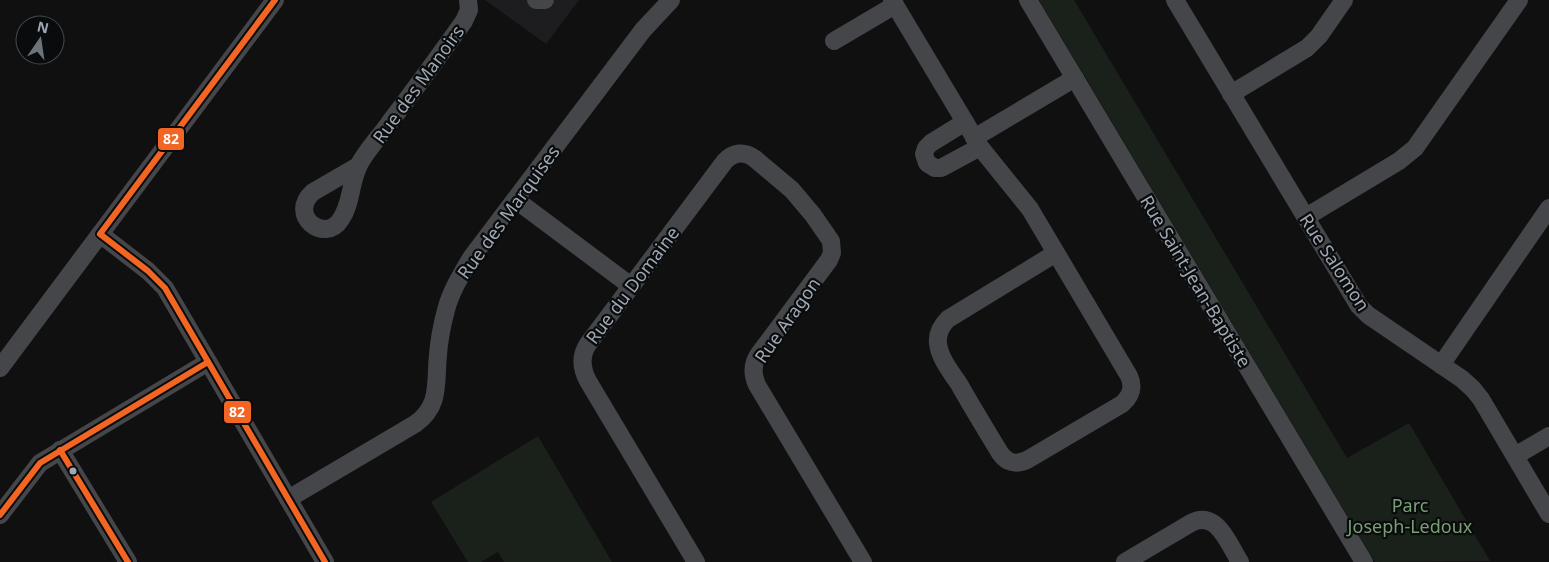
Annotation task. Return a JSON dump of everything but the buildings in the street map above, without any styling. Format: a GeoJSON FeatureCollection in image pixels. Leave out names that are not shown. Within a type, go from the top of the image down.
{"type":"FeatureCollection","features":[{"type":"Feature","properties":{"kind":"street"},"geometry":{"type":"LineString","coordinates":[[0,368],[275,0]]}},
{"type":"Feature","properties":{"kind":"street","name":"Rue des Manoirs"},"geometry":{"type":"LineString","coordinates":[[358,166],[464,21],[469,10],[468,0]]}},
{"type":"Feature","properties":{"kind":"street"},"geometry":{"type":"LineString","coordinates":[[536,0],[545,0]]}},
{"type":"Feature","properties":{"kind":"street","name":"Rue des Marquises"},"geometry":{"type":"LineString","coordinates":[[288,499],[415,424],[427,414],[435,395],[439,340],[447,307],[458,280],[471,258],[643,30],[671,0]]}},
{"type":"Feature","properties":{"kind":"street","name":"Rue Saint-Jean-Baptiste"},"geometry":{"type":"LineString","coordinates":[[1028,0],[1364,562]]}},
{"type":"Feature","properties":{"kind":"street","name":"Rue Salomon"},"geometry":{"type":"LineString","coordinates":[[1175,0],[1362,310],[1469,384],[1477,394],[1549,514]]}},
{"type":"Feature","properties":{"kind":"street"},"geometry":{"type":"LineString","coordinates":[[1232,94],[1307,48],[1319,36],[1344,0]]}},
{"type":"Feature","properties":{"kind":"street"},"geometry":{"type":"LineString","coordinates":[[1306,217],[1399,161],[1415,148],[1519,0]]}},
{"type":"Feature","properties":{"kind":"street"},"geometry":{"type":"LineString","coordinates":[[834,41],[893,3],[977,142],[1028,206],[1056,253],[1129,376],[1132,389],[1122,404],[1027,460],[1020,463],[1012,462],[1000,454],[953,375],[940,350],[938,333],[948,319],[1056,253]]}},
{"type":"Feature","properties":{"kind":"street"},"geometry":{"type":"LineString","coordinates":[[965,122],[928,145],[924,154],[925,160],[932,167],[941,168],[977,142],[1075,78]]}},
{"type":"Feature","properties":{"kind":"street","name":"Rue du Domaine"},"geometry":{"type":"LineString","coordinates":[[696,562],[588,381],[583,370],[582,361],[585,348],[725,161],[734,154],[741,153]]}},
{"type":"Feature","properties":{"kind":"street","name":"Rue Aragon"},"geometry":{"type":"LineString","coordinates":[[741,153],[748,154],[754,158],[792,190],[813,214],[831,241],[832,253],[830,260],[759,354],[755,361],[753,373],[757,385],[862,562]]}},
{"type":"Feature","properties":{"kind":"street"},"geometry":{"type":"LineString","coordinates":[[516,200],[631,286]]}},
{"type":"Feature","properties":{"kind":"street"},"geometry":{"type":"LineString","coordinates":[[1441,365],[1549,208]]}},
{"type":"Feature","properties":{"kind":"street"},"geometry":{"type":"LineString","coordinates":[[100,234],[148,271],[160,282],[169,295],[325,562]]}},
{"type":"Feature","properties":{"kind":"street"},"geometry":{"type":"LineString","coordinates":[[0,515],[37,466],[60,450],[208,362]]}},
{"type":"Feature","properties":{"kind":"street"},"geometry":{"type":"LineString","coordinates":[[1515,456],[1549,436]]}},
{"type":"Feature","properties":{"kind":"street"},"geometry":{"type":"LineString","coordinates":[[60,450],[128,562]]}},
{"type":"Feature","properties":{"kind":"street"},"geometry":{"type":"LineString","coordinates":[[1125,562],[1191,523],[1202,519],[1209,520],[1218,526],[1240,562]]}},
{"type":"Feature","properties":{"kind":"shaded area"},"geometry":{"type":"Polygon","coordinates":[[[485,0],[579,0],[546,44],[485,0]]]}},
{"type":"Feature","properties":{"kind":"green space","name":"Parc Joseph-Ledoux"},"geometry":{"type":"Polygon","coordinates":[[[1039,0],[1074,0],[1347,458],[1409,423],[1490,561],[1375,562],[1039,0]]]}},
{"type":"Feature","properties":{"kind":"green space"},"geometry":{"type":"Polygon","coordinates":[[[538,436],[612,562],[504,562],[498,552],[481,562],[468,562],[431,502],[538,436]]]}},
{"type":"Feature","properties":{"kind":"transit line","name":"82"},"geometry":{"type":"LineString","coordinates":[[275,0],[100,234],[148,271],[165,288],[325,562]]}},
{"type":"Feature","properties":{"kind":"transit line","name":"82"},"geometry":{"type":"LineString","coordinates":[[0,515],[40,463],[208,362]]}},
{"type":"Feature","properties":{"kind":"transit line","name":"82"},"geometry":{"type":"LineString","coordinates":[[60,450],[128,562]]}}]}
